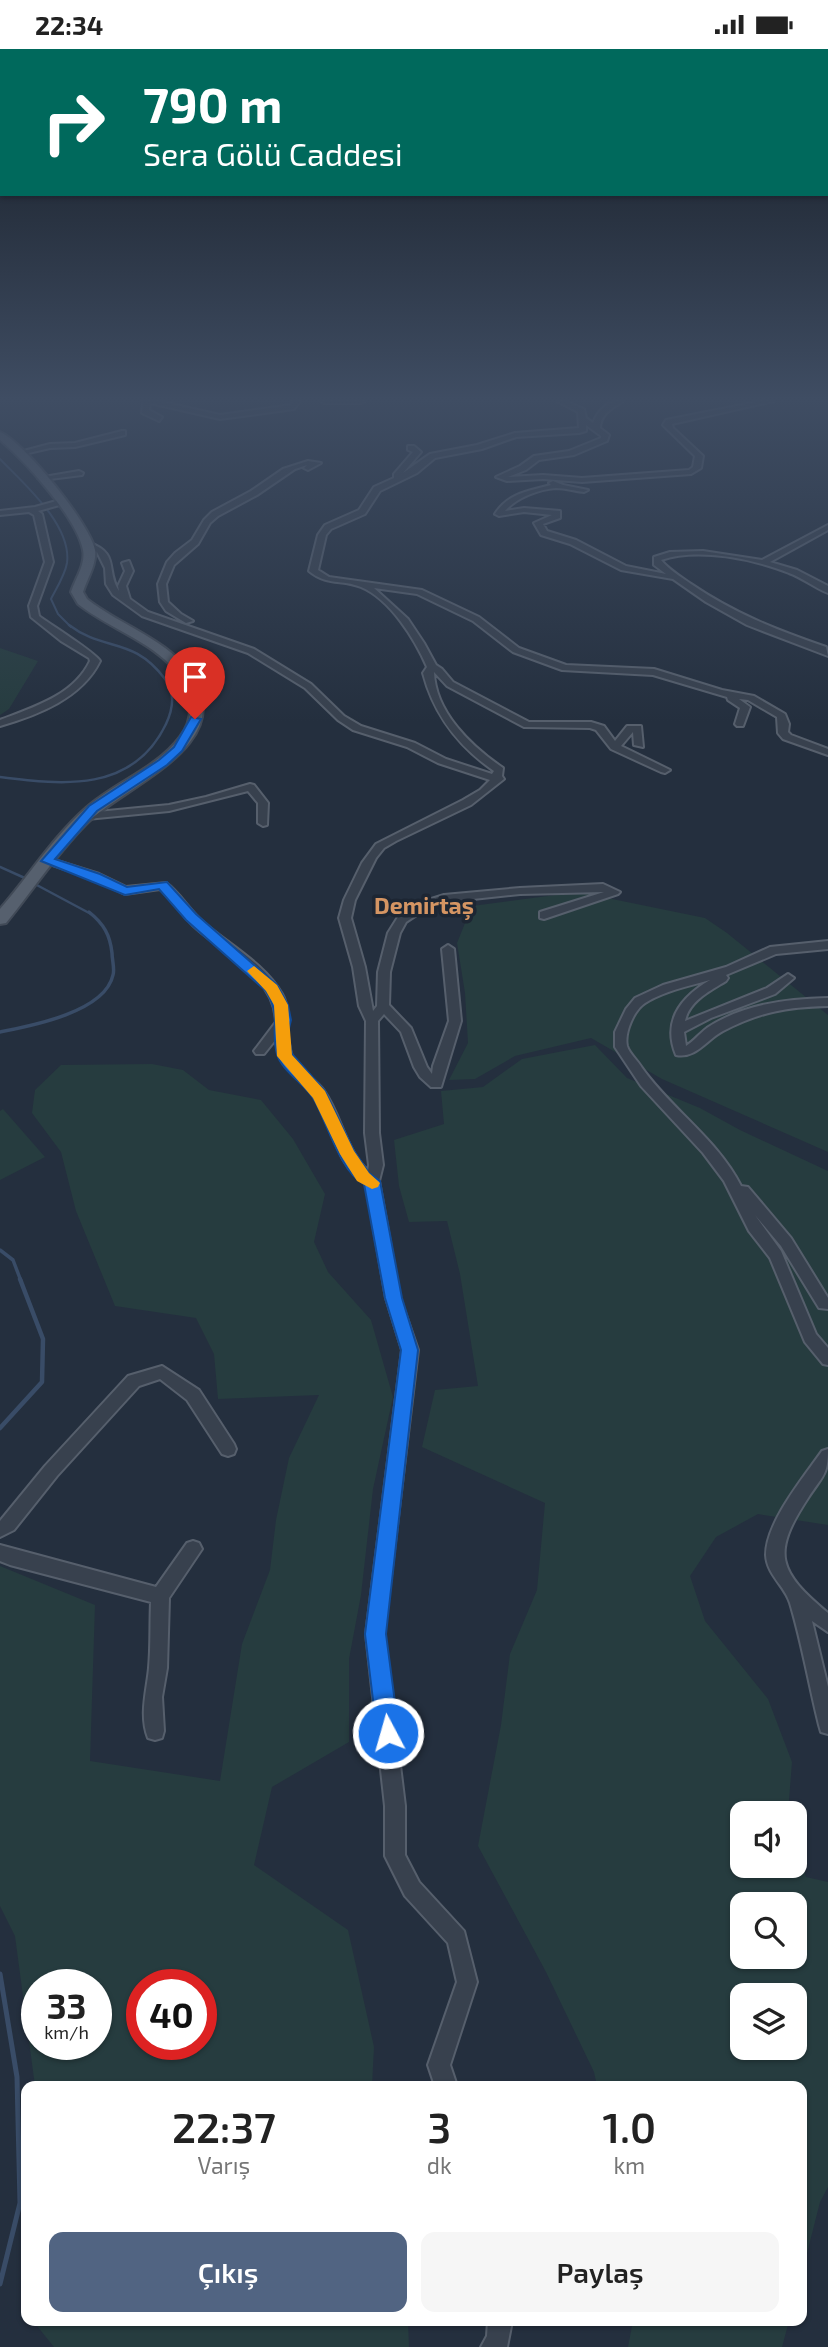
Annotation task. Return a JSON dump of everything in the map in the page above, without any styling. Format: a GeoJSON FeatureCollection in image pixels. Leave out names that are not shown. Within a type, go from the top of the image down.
{"type":"FeatureCollection","features":[{"type":"Feature","properties":{"kind":"main road"},"geometry":{"type":"LineString","coordinates":[[0,919],[93,809],[163,763],[178,749],[190,732],[198,707],[196,694],[179,667],[161,652],[82,601],[77,591],[90,554],[83,533],[61,508]]}},
{"type":"Feature","properties":{"kind":"street"},"geometry":{"type":"LineString","coordinates":[[0,513],[36,508]]}},
{"type":"Feature","properties":{"kind":"street"},"geometry":{"type":"LineString","coordinates":[[206,633],[206,629],[170,612],[161,596],[164,577],[178,555],[195,542],[208,520],[226,508]]}},
{"type":"Feature","properties":{"kind":"street"},"geometry":{"type":"LineString","coordinates":[[366,508],[328,527],[322,535],[313,571],[327,579],[419,592],[476,619],[516,650],[565,668],[654,672],[721,693],[751,698],[782,716],[783,733],[787,737],[828,752]]}},
{"type":"Feature","properties":{"kind":"street"},"geometry":{"type":"LineString","coordinates":[[505,508],[498,513],[501,515],[524,510],[557,513],[557,516],[538,523],[544,533],[573,542],[624,568],[659,573],[678,580]]}},
{"type":"Feature","properties":{"kind":"street"},"geometry":{"type":"LineString","coordinates":[[0,723],[57,699],[84,680],[95,661],[93,656],[35,617],[33,605],[49,562],[38,514],[33,509]]}},
{"type":"Feature","properties":{"kind":"street"},"geometry":{"type":"LineString","coordinates":[[764,562],[828,527]]}},
{"type":"Feature","properties":{"kind":"street"},"geometry":{"type":"LineString","coordinates":[[87,544],[100,550],[109,568],[110,584],[126,603],[145,614],[206,633],[251,651],[308,687],[341,718],[357,728],[411,745],[442,761],[499,779]]}},
{"type":"Feature","properties":{"kind":"street"},"geometry":{"type":"LineString","coordinates":[[828,590],[801,575],[764,562],[683,552],[657,559],[657,563],[678,580],[748,622],[828,653]]}},
{"type":"Feature","properties":{"kind":"street"},"geometry":{"type":"LineString","coordinates":[[126,563],[129,571],[122,586],[126,603]]}},
{"type":"Feature","properties":{"kind":"street"},"geometry":{"type":"LineString","coordinates":[[364,585],[392,607],[423,645],[432,667],[450,684],[527,725],[591,725],[600,728],[615,747],[665,770]]}},
{"type":"Feature","properties":{"kind":"street"},"geometry":{"type":"LineString","coordinates":[[432,667],[428,673],[433,699],[473,754],[499,771],[499,779],[445,814],[380,846],[352,895],[345,915],[346,928],[358,961],[364,1010],[372,1021],[372,1133],[376,1165],[372,1181],[393,1298],[410,1350],[376,1634],[395,1806],[395,1856],[412,1889],[457,1938],[467,1982],[439,2065],[444,2081]]}},
{"type":"Feature","properties":{"kind":"street"},"geometry":{"type":"LineString","coordinates":[[721,693],[746,707],[740,724]]}},
{"type":"Feature","properties":{"kind":"street"},"geometry":{"type":"LineString","coordinates":[[615,747],[631,728],[637,728],[639,745]]}},
{"type":"Feature","properties":{"kind":"street"},"geometry":{"type":"LineString","coordinates":[[87,816],[147,813],[219,798],[250,787],[263,803],[263,823]]}},
{"type":"Feature","properties":{"kind":"street"},"geometry":{"type":"LineString","coordinates":[[47,861],[95,876],[125,891],[162,885],[191,917],[272,988],[281,1005],[284,1020],[281,1032],[285,1056],[320,1095],[347,1154],[363,1177],[372,1181]]}},
{"type":"Feature","properties":{"kind":"street"},"geometry":{"type":"LineString","coordinates":[[372,1021],[383,1006],[384,972],[394,933],[402,920],[426,904],[444,899],[520,891],[603,887],[614,892],[544,915]]}},
{"type":"Feature","properties":{"kind":"street"},"geometry":{"type":"LineString","coordinates":[[824,1304],[777,1231],[708,1149],[646,1083],[621,1047],[621,1032],[639,1001],[667,988],[730,970],[774,950],[828,945]]}},
{"type":"Feature","properties":{"kind":"street"},"geometry":{"type":"LineString","coordinates":[[383,1006],[406,1029],[421,1068],[429,1081],[436,1084],[439,1080],[439,1066],[455,1020],[447,968],[448,949]]}},
{"type":"Feature","properties":{"kind":"street"},"geometry":{"type":"LineString","coordinates":[[730,970],[687,1000],[678,1016],[677,1030],[681,1052],[694,1050],[707,1034],[748,1014],[785,1005],[828,1002]]}},
{"type":"Feature","properties":{"kind":"street"},"geometry":{"type":"LineString","coordinates":[[677,1030],[707,1015],[771,991],[788,978]]}},
{"type":"Feature","properties":{"kind":"street"},"geometry":{"type":"LineString","coordinates":[[260,1051],[268,1037],[284,1020]]}},
{"type":"Feature","properties":{"kind":"street"},"geometry":{"type":"LineString","coordinates":[[730,1178],[754,1227],[776,1255],[810,1338],[828,1359]]}},
{"type":"Feature","properties":{"kind":"street"},"geometry":{"type":"LineString","coordinates":[[0,1529],[8,1525],[51,1471],[134,1381],[162,1372],[193,1395],[228,1449]]}},
{"type":"Feature","properties":{"kind":"street"},"geometry":{"type":"LineString","coordinates":[[828,1456],[792,1510],[776,1541],[776,1565],[797,1597],[828,1625]]}},
{"type":"Feature","properties":{"kind":"street"},"geometry":{"type":"LineString","coordinates":[[155,1731],[153,1697],[158,1668],[160,1596],[193,1549]]}},
{"type":"Feature","properties":{"kind":"street"},"geometry":{"type":"LineString","coordinates":[[0,1553],[160,1596]]}},
{"type":"Feature","properties":{"kind":"street"},"geometry":{"type":"LineString","coordinates":[[797,1597],[828,1725]]}},
{"type":"Feature","properties":{"kind":"street"},"geometry":{"type":"LineString","coordinates":[[493,2347],[498,2340],[499,2326]]}},
{"type":"Feature","properties":{"kind":"green space"},"geometry":{"type":"Polygon","coordinates":[[[0,648],[38,661],[9,709],[0,715],[0,648]]]}},
{"type":"Feature","properties":{"kind":"green space"},"geometry":{"type":"Polygon","coordinates":[[[578,892],[705,918],[828,1015],[828,1152],[662,1079],[591,1038],[515,1056],[475,1079],[449,1080],[468,1043],[465,993],[457,943],[472,906],[578,892]]]}},
{"type":"Feature","properties":{"kind":"green space"},"geometry":{"type":"Polygon","coordinates":[[[595,1045],[627,1078],[700,1108],[828,1171],[828,1525],[758,1514],[716,1537],[690,1576],[705,1621],[768,1699],[792,1762],[789,1801],[730,1801],[730,1878],[807,1877],[828,1882],[828,2187],[820,2202],[807,2253],[807,2081],[596,2081],[546,1972],[478,1846],[501,1725],[510,1654],[537,1590],[545,1503],[422,1447],[435,1390],[478,1386],[460,1274],[447,1221],[409,1222],[399,1186],[394,1140],[444,1124],[441,1091],[483,1087],[522,1059],[595,1045]]]}},
{"type":"Feature","properties":{"kind":"green space"},"geometry":{"type":"Polygon","coordinates":[[[152,1064],[183,1070],[209,1090],[261,1100],[293,1139],[325,1194],[314,1242],[328,1272],[371,1320],[393,1397],[373,1489],[361,1595],[349,1659],[349,1742],[272,1787],[254,1865],[348,1930],[374,2047],[372,2081],[34,2081],[32,2060],[112,2060],[112,1969],[21,1969],[21,1981],[15,1936],[0,1906],[0,1566],[95,1605],[90,1761],[220,1781],[242,1644],[270,1570],[276,1520],[289,1458],[319,1395],[218,1399],[214,1354],[196,1318],[115,1306],[76,1211],[61,1152],[32,1113],[35,1090],[61,1065],[152,1064]]]}},
{"type":"Feature","properties":{"kind":"green space"},"geometry":{"type":"Polygon","coordinates":[[[3,1109],[45,1157],[0,1180],[0,1111],[3,1109]]]}},
{"type":"Feature","properties":{"kind":"green space"},"geometry":{"type":"Polygon","coordinates":[[[37,2326],[408,2326],[409,2347],[54,2347],[37,2326]]]}},
{"type":"Feature","properties":{"kind":"green space"},"geometry":{"type":"Polygon","coordinates":[[[632,2326],[788,2326],[782,2347],[628,2347],[632,2326]]]}},
{"type":"Feature","properties":{"kind":"waterway"},"geometry":{"type":"LineString","coordinates":[[46,508],[62,534],[67,549],[67,563],[51,599],[58,614],[69,625]]}},
{"type":"Feature","properties":{"kind":"waterway"},"geometry":{"type":"LineString","coordinates":[[0,777],[72,782],[116,773],[135,763],[152,746],[166,724],[172,707],[171,690],[153,665],[130,650],[94,639],[69,625]]}},
{"type":"Feature","properties":{"kind":"waterway"},"geometry":{"type":"LineString","coordinates":[[0,867],[27,879]]}},
{"type":"Feature","properties":{"kind":"waterway"},"geometry":{"type":"LineString","coordinates":[[33,883],[91,914]]}},
{"type":"Feature","properties":{"kind":"waterway"},"geometry":{"type":"LineString","coordinates":[[0,1032],[65,1015],[82,1008],[107,988],[114,970],[110,941],[102,925],[89,912]]}},
{"type":"Feature","properties":{"kind":"waterway"},"geometry":{"type":"LineString","coordinates":[[0,1250],[13,1260],[21,1281]]}},
{"type":"Feature","properties":{"kind":"waterway"},"geometry":{"type":"LineString","coordinates":[[0,1428],[42,1382],[43,1339],[20,1279]]}},
{"type":"Feature","properties":{"kind":"waterway"},"geometry":{"type":"LineString","coordinates":[[0,1974],[17,2077],[20,2203],[0,2284]]}},
{"type":"Feature","properties":{"kind":"slow traffic"},"geometry":{"type":"LineString","coordinates":[[254,971],[272,988],[281,1005],[284,1020],[281,1032],[285,1056],[290,1065],[320,1095],[347,1154],[363,1177],[372,1183]]}},
{"type":"Feature","properties":{"kind":"district","name":"Demirtaş"},"geometry":{"type":"Point","coordinates":[424,905]}},
{"type":"Feature","properties":{"kind":"route"},"geometry":{"type":"LineString","coordinates":[[195,719],[178,749],[163,763],[93,809],[47,861],[95,876],[125,891],[162,885],[191,917],[272,988],[281,1005],[284,1020],[281,1032],[285,1056],[290,1065],[320,1095],[347,1154],[363,1177],[372,1181],[393,1298],[410,1350],[376,1634],[388,1733]]}}]}
